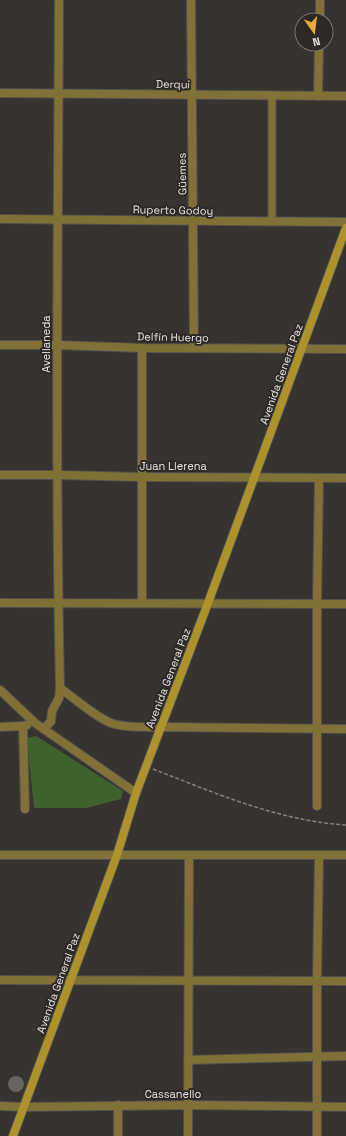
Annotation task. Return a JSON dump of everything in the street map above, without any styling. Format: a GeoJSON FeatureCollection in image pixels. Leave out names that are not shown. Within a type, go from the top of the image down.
{"type":"FeatureCollection","features":[{"type":"Feature","properties":{"kind":"main road","name":"Avenida General Paz"},"geometry":{"type":"LineString","coordinates":[[13,1136],[72,980],[116,855],[136,792],[208,603],[346,228]]}},
{"type":"Feature","properties":{"kind":"street","name":"Avellaneda"},"geometry":{"type":"LineString","coordinates":[[44,729],[51,721],[52,711],[59,698],[60,688],[58,603],[57,344],[59,0]]}},
{"type":"Feature","properties":{"kind":"street","name":"Güemes"},"geometry":{"type":"LineString","coordinates":[[191,0],[194,348]]}},
{"type":"Feature","properties":{"kind":"street"},"geometry":{"type":"LineString","coordinates":[[320,0],[320,12]]}},
{"type":"Feature","properties":{"kind":"street"},"geometry":{"type":"LineString","coordinates":[[318,96],[319,52]]}},
{"type":"Feature","properties":{"kind":"street","name":"Derqui"},"geometry":{"type":"LineString","coordinates":[[0,93],[346,96]]}},
{"type":"Feature","properties":{"kind":"street"},"geometry":{"type":"LineString","coordinates":[[272,95],[272,222]]}},
{"type":"Feature","properties":{"kind":"street","name":"Ruperto Godoy"},"geometry":{"type":"LineString","coordinates":[[0,219],[346,222]]}},
{"type":"Feature","properties":{"kind":"street","name":"Delfín Huergo"},"geometry":{"type":"LineString","coordinates":[[0,344],[57,344],[142,348],[346,349]]}},
{"type":"Feature","properties":{"kind":"street"},"geometry":{"type":"LineString","coordinates":[[142,348],[142,603]]}},
{"type":"Feature","properties":{"kind":"street","name":"Juan Llerena"},"geometry":{"type":"LineString","coordinates":[[0,475],[58,474],[142,477],[346,478]]}},
{"type":"Feature","properties":{"kind":"street"},"geometry":{"type":"LineString","coordinates":[[318,806],[317,604],[319,478]]}},
{"type":"Feature","properties":{"kind":"street"},"geometry":{"type":"LineString","coordinates":[[0,603],[346,604]]}},
{"type":"Feature","properties":{"kind":"street"},"geometry":{"type":"LineString","coordinates":[[60,688],[99,717],[113,724],[132,727],[346,729]]}},
{"type":"Feature","properties":{"kind":"street"},"geometry":{"type":"LineString","coordinates":[[0,690],[35,723],[136,792]]}},
{"type":"Feature","properties":{"kind":"street"},"geometry":{"type":"LineString","coordinates":[[0,727],[23,726],[35,723]]}},
{"type":"Feature","properties":{"kind":"street"},"geometry":{"type":"LineString","coordinates":[[23,726],[25,809]]}},
{"type":"Feature","properties":{"kind":"street"},"geometry":{"type":"LineString","coordinates":[[0,855],[346,855]]}},
{"type":"Feature","properties":{"kind":"street"},"geometry":{"type":"LineString","coordinates":[[188,1136],[189,855]]}},
{"type":"Feature","properties":{"kind":"street"},"geometry":{"type":"LineString","coordinates":[[317,1136],[316,981],[319,855]]}},
{"type":"Feature","properties":{"kind":"street"},"geometry":{"type":"LineString","coordinates":[[0,980],[346,981]]}},
{"type":"Feature","properties":{"kind":"street"},"geometry":{"type":"LineString","coordinates":[[188,1060],[346,1056]]}},
{"type":"Feature","properties":{"kind":"street","name":"Cassanello"},"geometry":{"type":"LineString","coordinates":[[0,1106],[188,1105],[346,1107]]}},
{"type":"Feature","properties":{"kind":"street"},"geometry":{"type":"LineString","coordinates":[[118,1106],[118,1136]]}},
{"type":"Feature","properties":{"kind":"path"},"geometry":{"type":"LineString","coordinates":[[146,766],[219,795],[253,806],[298,818],[336,825],[346,825]]}},
{"type":"Feature","properties":{"kind":"green space"},"geometry":{"type":"Polygon","coordinates":[[[36,736],[123,791],[121,799],[86,808],[34,808],[27,738],[36,736]]]}},
{"type":"Feature","properties":{"kind":"building"},"geometry":{"type":"Polygon","coordinates":[[[16,1076],[23,1081],[24,1084],[19,1091],[16,1092],[9,1087],[8,1084],[13,1077],[16,1076]]]}}]}
